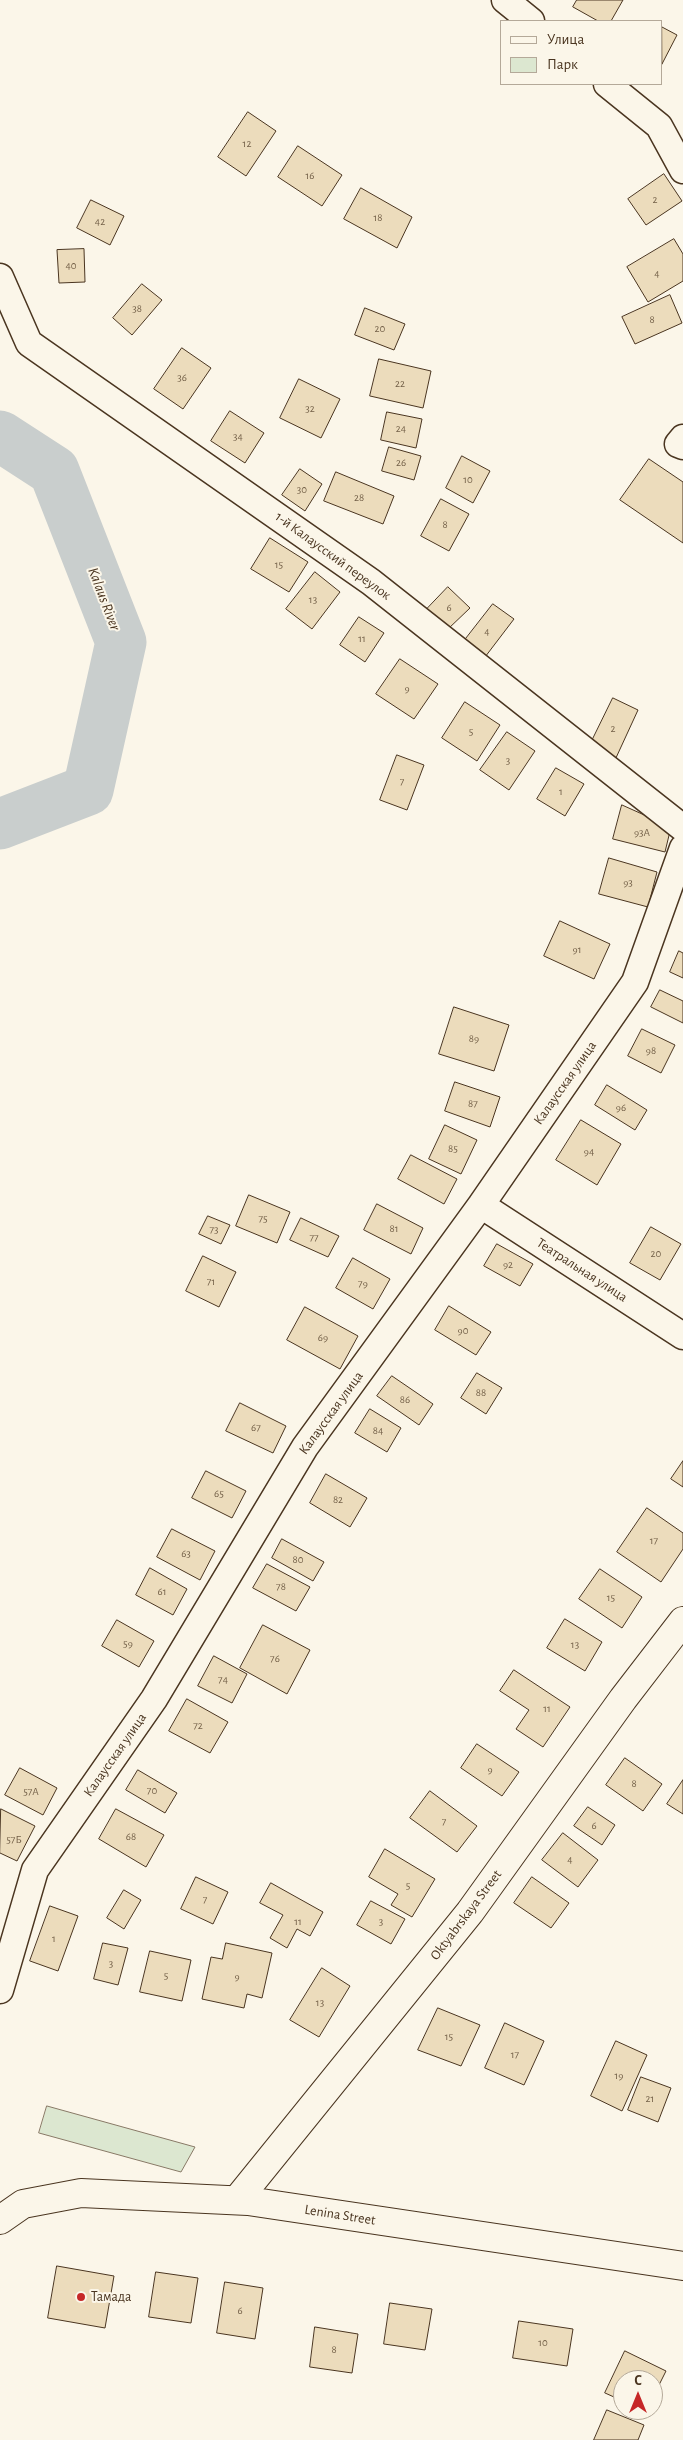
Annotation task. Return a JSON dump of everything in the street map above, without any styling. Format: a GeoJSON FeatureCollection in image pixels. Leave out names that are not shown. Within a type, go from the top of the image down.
{"type":"FeatureCollection","features":[{"type":"Feature","properties":{"kind":"main road","name":"Oktyabrskaya Street"},"geometry":{"type":"LineString","coordinates":[[237,2200],[470,1912],[623,1699],[683,1621]]}},
{"type":"Feature","properties":{"kind":"main road","name":"Lenina Street"},"geometry":{"type":"LineString","coordinates":[[0,2220],[23,2204],[81,2193],[237,2200],[683,2266]]}},
{"type":"Feature","properties":{"kind":"street"},"geometry":{"type":"LineString","coordinates":[[504,0],[529,20]]}},
{"type":"Feature","properties":{"kind":"street"},"geometry":{"type":"LineString","coordinates":[[608,85],[659,126],[683,170]]}},
{"type":"Feature","properties":{"kind":"street","name":"1-й Калаусский переулок"},"geometry":{"type":"LineString","coordinates":[[0,277],[29,343],[371,582],[683,828]]}},
{"type":"Feature","properties":{"kind":"street"},"geometry":{"type":"LineString","coordinates":[[683,438],[678,444],[683,446]]}},
{"type":"Feature","properties":{"kind":"street","name":"Калаусская улица"},"geometry":{"type":"LineString","coordinates":[[0,1990],[35,1870],[154,1700],[305,1447],[481,1205],[635,982],[683,848]]}},
{"type":"Feature","properties":{"kind":"street","name":"Театральная улица"},"geometry":{"type":"LineString","coordinates":[[481,1205],[683,1336]]}},
{"type":"Feature","properties":{"kind":"green space"},"geometry":{"type":"Polygon","coordinates":[[[47,2106],[195,2147],[181,2172],[39,2133],[47,2106]]]}},
{"type":"Feature","properties":{"kind":"building"},"geometry":{"type":"Polygon","coordinates":[[[577,0],[623,0],[612,20],[596,20],[573,7],[577,0]]]}},
{"type":"Feature","properties":{"kind":"building"},"geometry":{"type":"Polygon","coordinates":[[[663,28],[677,35],[663,62],[663,28]]]}},
{"type":"Feature","properties":{"kind":"building"},"geometry":{"type":"Polygon","coordinates":[[[248,112],[276,131],[246,176],[218,157],[248,112]]]}},
{"type":"Feature","properties":{"kind":"building"},"geometry":{"type":"Polygon","coordinates":[[[298,146],[342,175],[322,206],[278,177],[298,146]]]}},
{"type":"Feature","properties":{"kind":"building"},"geometry":{"type":"Polygon","coordinates":[[[664,174],[682,201],[646,225],[628,199],[664,174]]]}},
{"type":"Feature","properties":{"kind":"building"},"geometry":{"type":"Polygon","coordinates":[[[361,188],[412,217],[397,248],[344,219],[361,188]]]}},
{"type":"Feature","properties":{"kind":"building"},"geometry":{"type":"Polygon","coordinates":[[[91,200],[124,216],[110,245],[77,228],[91,200]]]}},
{"type":"Feature","properties":{"kind":"building"},"geometry":{"type":"Polygon","coordinates":[[[674,239],[683,254],[683,281],[648,302],[627,267],[674,239]]]}},
{"type":"Feature","properties":{"kind":"building"},"geometry":{"type":"Polygon","coordinates":[[[84,249],[85,282],[59,283],[57,250],[84,249]]]}},
{"type":"Feature","properties":{"kind":"building"},"geometry":{"type":"Polygon","coordinates":[[[142,284],[162,300],[132,335],[113,318],[142,284]]]}},
{"type":"Feature","properties":{"kind":"building"},"geometry":{"type":"Polygon","coordinates":[[[670,295],[682,323],[635,344],[622,317],[670,295]]]}},
{"type":"Feature","properties":{"kind":"building"},"geometry":{"type":"Polygon","coordinates":[[[365,308],[405,324],[394,350],[355,335],[365,308]]]}},
{"type":"Feature","properties":{"kind":"building"},"geometry":{"type":"Polygon","coordinates":[[[182,348],[211,368],[183,409],[154,389],[182,348]]]}},
{"type":"Feature","properties":{"kind":"building"},"geometry":{"type":"Polygon","coordinates":[[[379,359],[431,371],[423,408],[370,396],[379,359]]]}},
{"type":"Feature","properties":{"kind":"building"},"geometry":{"type":"Polygon","coordinates":[[[299,379],[340,399],[321,438],[280,418],[299,379]]]}},
{"type":"Feature","properties":{"kind":"building"},"geometry":{"type":"Polygon","coordinates":[[[230,411],[264,433],[245,463],[211,441],[230,411]]]}},
{"type":"Feature","properties":{"kind":"building"},"geometry":{"type":"Polygon","coordinates":[[[387,412],[422,419],[416,448],[381,440],[387,412]]]}},
{"type":"Feature","properties":{"kind":"building"},"geometry":{"type":"Polygon","coordinates":[[[389,447],[421,456],[414,480],[382,471],[389,447]]]}},
{"type":"Feature","properties":{"kind":"building"},"geometry":{"type":"Polygon","coordinates":[[[462,456],[490,471],[473,503],[446,488],[462,456]]]}},
{"type":"Feature","properties":{"kind":"building"},"geometry":{"type":"Polygon","coordinates":[[[649,459],[683,482],[683,543],[620,500],[649,459]]]}},
{"type":"Feature","properties":{"kind":"building"},"geometry":{"type":"Polygon","coordinates":[[[300,469],[322,484],[305,511],[282,495],[300,469]]]}},
{"type":"Feature","properties":{"kind":"building"},"geometry":{"type":"Polygon","coordinates":[[[336,472],[394,496],[383,524],[324,501],[336,472]]]}},
{"type":"Feature","properties":{"kind":"building"},"geometry":{"type":"Polygon","coordinates":[[[441,499],[469,514],[449,551],[421,536],[441,499]]]}},
{"type":"Feature","properties":{"kind":"building"},"geometry":{"type":"Polygon","coordinates":[[[270,538],[308,562],[289,592],[251,569],[270,538]]]}},
{"type":"Feature","properties":{"kind":"building"},"geometry":{"type":"Polygon","coordinates":[[[315,572],[340,592],[312,629],[286,609],[315,572]]]}},
{"type":"Feature","properties":{"kind":"building"},"geometry":{"type":"Polygon","coordinates":[[[448,587],[470,608],[448,629],[427,609],[448,587]]]}},
{"type":"Feature","properties":{"kind":"building"},"geometry":{"type":"Polygon","coordinates":[[[493,604],[514,619],[482,661],[461,645],[493,604]]]}},
{"type":"Feature","properties":{"kind":"building"},"geometry":{"type":"Polygon","coordinates":[[[359,617],[384,633],[365,662],[340,645],[359,617]]]}},
{"type":"Feature","properties":{"kind":"building"},"geometry":{"type":"Polygon","coordinates":[[[400,659],[438,684],[414,719],[376,694],[400,659]]]}},
{"type":"Feature","properties":{"kind":"building"},"geometry":{"type":"Polygon","coordinates":[[[613,698],[638,710],[615,760],[589,747],[613,698]]]}},
{"type":"Feature","properties":{"kind":"building"},"geometry":{"type":"Polygon","coordinates":[[[465,702],[500,725],[477,761],[442,738],[465,702]]]}},
{"type":"Feature","properties":{"kind":"building"},"geometry":{"type":"Polygon","coordinates":[[[507,732],[535,751],[509,790],[480,770],[507,732]]]}},
{"type":"Feature","properties":{"kind":"building"},"geometry":{"type":"Polygon","coordinates":[[[397,755],[424,765],[407,810],[380,800],[397,755]]]}},
{"type":"Feature","properties":{"kind":"building"},"geometry":{"type":"Polygon","coordinates":[[[556,768],[584,784],[565,816],[537,799],[556,768]]]}},
{"type":"Feature","properties":{"kind":"building"},"geometry":{"type":"Polygon","coordinates":[[[622,805],[671,827],[665,852],[613,839],[622,805]]]}},
{"type":"Feature","properties":{"kind":"building"},"geometry":{"type":"Polygon","coordinates":[[[609,858],[657,872],[648,907],[599,894],[609,858]]]}},
{"type":"Feature","properties":{"kind":"building"},"geometry":{"type":"Polygon","coordinates":[[[560,921],[610,944],[594,979],[544,956],[560,921]]]}},
{"type":"Feature","properties":{"kind":"building"},"geometry":{"type":"Polygon","coordinates":[[[679,951],[683,953],[683,978],[670,972],[679,951]]]}},
{"type":"Feature","properties":{"kind":"building"},"geometry":{"type":"Polygon","coordinates":[[[660,990],[683,1001],[683,1023],[651,1007],[660,990]]]}},
{"type":"Feature","properties":{"kind":"building"},"geometry":{"type":"Polygon","coordinates":[[[454,1007],[509,1025],[494,1071],[439,1054],[454,1007]]]}},
{"type":"Feature","properties":{"kind":"building"},"geometry":{"type":"Polygon","coordinates":[[[642,1029],[675,1045],[661,1073],[628,1056],[642,1029]]]}},
{"type":"Feature","properties":{"kind":"building"},"geometry":{"type":"Polygon","coordinates":[[[455,1082],[500,1097],[490,1127],[445,1111],[455,1082]]]}},
{"type":"Feature","properties":{"kind":"building"},"geometry":{"type":"Polygon","coordinates":[[[607,1085],[647,1110],[635,1130],[595,1105],[607,1085]]]}},
{"type":"Feature","properties":{"kind":"building"},"geometry":{"type":"Polygon","coordinates":[[[581,1120],[621,1144],[597,1185],[556,1160],[581,1120]]]}},
{"type":"Feature","properties":{"kind":"building"},"geometry":{"type":"Polygon","coordinates":[[[445,1125],[477,1140],[461,1174],[429,1159],[445,1125]]]}},
{"type":"Feature","properties":{"kind":"building"},"geometry":{"type":"Polygon","coordinates":[[[411,1155],[457,1179],[444,1204],[398,1179],[411,1155]]]}},
{"type":"Feature","properties":{"kind":"building"},"geometry":{"type":"Polygon","coordinates":[[[249,1195],[290,1212],[277,1243],[236,1226],[249,1195]]]}},
{"type":"Feature","properties":{"kind":"building"},"geometry":{"type":"Polygon","coordinates":[[[377,1204],[423,1228],[411,1254],[364,1230],[377,1204]]]}},
{"type":"Feature","properties":{"kind":"building"},"geometry":{"type":"Polygon","coordinates":[[[208,1216],[230,1225],[221,1244],[199,1234],[208,1216]]]}},
{"type":"Feature","properties":{"kind":"building"},"geometry":{"type":"Polygon","coordinates":[[[301,1218],[339,1236],[328,1257],[290,1240],[301,1218]]]}},
{"type":"Feature","properties":{"kind":"building"},"geometry":{"type":"Polygon","coordinates":[[[651,1227],[681,1244],[660,1280],[630,1263],[651,1227]]]}},
{"type":"Feature","properties":{"kind":"building"},"geometry":{"type":"Polygon","coordinates":[[[497,1244],[533,1264],[520,1286],[484,1266],[497,1244]]]}},
{"type":"Feature","properties":{"kind":"building"},"geometry":{"type":"Polygon","coordinates":[[[203,1256],[236,1272],[219,1307],[186,1291],[203,1256]]]}},
{"type":"Feature","properties":{"kind":"building"},"geometry":{"type":"Polygon","coordinates":[[[353,1258],[390,1279],[373,1309],[336,1288],[353,1258]]]}},
{"type":"Feature","properties":{"kind":"building"},"geometry":{"type":"Polygon","coordinates":[[[449,1306],[491,1332],[476,1355],[435,1330],[449,1306]]]}},
{"type":"Feature","properties":{"kind":"building"},"geometry":{"type":"Polygon","coordinates":[[[305,1307],[358,1336],[340,1369],[287,1340],[305,1307]]]}},
{"type":"Feature","properties":{"kind":"building"},"geometry":{"type":"Polygon","coordinates":[[[477,1373],[502,1388],[486,1414],[461,1398],[477,1373]]]}},
{"type":"Feature","properties":{"kind":"building"},"geometry":{"type":"Polygon","coordinates":[[[392,1376],[433,1404],[419,1425],[377,1396],[392,1376]]]}},
{"type":"Feature","properties":{"kind":"building"},"geometry":{"type":"Polygon","coordinates":[[[240,1403],[286,1426],[273,1453],[226,1431],[240,1403]]]}},
{"type":"Feature","properties":{"kind":"building"},"geometry":{"type":"Polygon","coordinates":[[[370,1409],[401,1428],[387,1452],[355,1433],[370,1409]]]}},
{"type":"Feature","properties":{"kind":"building"},"geometry":{"type":"Polygon","coordinates":[[[683,1461],[683,1487],[671,1479],[683,1461]]]}},
{"type":"Feature","properties":{"kind":"building"},"geometry":{"type":"Polygon","coordinates":[[[206,1471],[246,1491],[232,1518],[192,1498],[206,1471]]]}},
{"type":"Feature","properties":{"kind":"building"},"geometry":{"type":"Polygon","coordinates":[[[326,1474],[367,1498],[350,1527],[310,1503],[326,1474]]]}},
{"type":"Feature","properties":{"kind":"building"},"geometry":{"type":"Polygon","coordinates":[[[647,1508],[683,1533],[683,1549],[661,1582],[617,1552],[647,1508]]]}},
{"type":"Feature","properties":{"kind":"building"},"geometry":{"type":"Polygon","coordinates":[[[172,1529],[215,1551],[200,1580],[157,1557],[172,1529]]]}},
{"type":"Feature","properties":{"kind":"building"},"geometry":{"type":"Polygon","coordinates":[[[282,1539],[324,1562],[313,1581],[272,1558],[282,1539]]]}},
{"type":"Feature","properties":{"kind":"building"},"geometry":{"type":"Polygon","coordinates":[[[267,1564],[310,1587],[296,1611],[253,1588],[267,1564]]]}},
{"type":"Feature","properties":{"kind":"building"},"geometry":{"type":"Polygon","coordinates":[[[150,1568],[187,1589],[173,1615],[136,1595],[150,1568]]]}},
{"type":"Feature","properties":{"kind":"building"},"geometry":{"type":"Polygon","coordinates":[[[600,1569],[642,1597],[622,1628],[579,1599],[600,1569]]]}},
{"type":"Feature","properties":{"kind":"building"},"geometry":{"type":"Polygon","coordinates":[[[565,1619],[602,1642],[585,1671],[547,1648],[565,1619]]]}},
{"type":"Feature","properties":{"kind":"building"},"geometry":{"type":"Polygon","coordinates":[[[117,1620],[154,1641],[139,1667],[102,1646],[117,1620]]]}},
{"type":"Feature","properties":{"kind":"building"},"geometry":{"type":"Polygon","coordinates":[[[263,1625],[310,1650],[287,1694],[240,1668],[263,1625]]]}},
{"type":"Feature","properties":{"kind":"building"},"geometry":{"type":"Polygon","coordinates":[[[214,1656],[247,1674],[232,1703],[198,1686],[214,1656]]]}},
{"type":"Feature","properties":{"kind":"building"},"geometry":{"type":"Polygon","coordinates":[[[514,1670],[570,1707],[543,1747],[516,1729],[529,1710],[500,1691],[514,1670]]]}},
{"type":"Feature","properties":{"kind":"building"},"geometry":{"type":"Polygon","coordinates":[[[187,1699],[228,1722],[210,1753],[169,1731],[187,1699]]]}},
{"type":"Feature","properties":{"kind":"building"},"geometry":{"type":"Polygon","coordinates":[[[477,1744],[519,1772],[502,1796],[461,1768],[477,1744]]]}},
{"type":"Feature","properties":{"kind":"building"},"geometry":{"type":"Polygon","coordinates":[[[625,1758],[662,1784],[643,1811],[606,1785],[625,1758]]]}},
{"type":"Feature","properties":{"kind":"building"},"geometry":{"type":"Polygon","coordinates":[[[20,1768],[57,1788],[43,1815],[5,1795],[20,1768]]]}},
{"type":"Feature","properties":{"kind":"building"},"geometry":{"type":"Polygon","coordinates":[[[138,1770],[177,1793],[165,1813],[126,1790],[138,1770]]]}},
{"type":"Feature","properties":{"kind":"building"},"geometry":{"type":"Polygon","coordinates":[[[683,1780],[683,1814],[667,1804],[683,1780]]]}},
{"type":"Feature","properties":{"kind":"building"},"geometry":{"type":"Polygon","coordinates":[[[430,1791],[477,1826],[457,1852],[410,1818],[430,1791]]]}},
{"type":"Feature","properties":{"kind":"building"},"geometry":{"type":"Polygon","coordinates":[[[588,1807],[615,1825],[602,1845],[574,1826],[588,1807]]]}},
{"type":"Feature","properties":{"kind":"building"},"geometry":{"type":"Polygon","coordinates":[[[1,1809],[35,1826],[17,1861],[0,1853],[1,1809]]]}},
{"type":"Feature","properties":{"kind":"building"},"geometry":{"type":"Polygon","coordinates":[[[116,1809],[164,1835],[146,1867],[99,1839],[116,1809]]]}},
{"type":"Feature","properties":{"kind":"building"},"geometry":{"type":"Polygon","coordinates":[[[563,1833],[598,1860],[578,1887],[542,1860],[563,1833]]]}},
{"type":"Feature","properties":{"kind":"building"},"geometry":{"type":"Polygon","coordinates":[[[385,1849],[435,1879],[412,1917],[391,1905],[398,1894],[369,1877],[385,1849]]]}},
{"type":"Feature","properties":{"kind":"building"},"geometry":{"type":"Polygon","coordinates":[[[196,1877],[228,1892],[213,1924],[181,1909],[196,1877]]]}},
{"type":"Feature","properties":{"kind":"building"},"geometry":{"type":"Polygon","coordinates":[[[532,1877],[569,1903],[551,1928],[514,1903],[532,1877]]]}},
{"type":"Feature","properties":{"kind":"building"},"geometry":{"type":"Polygon","coordinates":[[[271,1883],[323,1912],[310,1936],[297,1929],[287,1948],[270,1938],[283,1915],[260,1903],[271,1883]]]}},
{"type":"Feature","properties":{"kind":"building"},"geometry":{"type":"Polygon","coordinates":[[[124,1890],[141,1900],[124,1929],[107,1918],[124,1890]]]}},
{"type":"Feature","properties":{"kind":"building"},"geometry":{"type":"Polygon","coordinates":[[[371,1901],[405,1919],[391,1944],[357,1925],[371,1901]]]}},
{"type":"Feature","properties":{"kind":"building"},"geometry":{"type":"Polygon","coordinates":[[[50,1906],[78,1916],[58,1971],[30,1961],[50,1906]]]}},
{"type":"Feature","properties":{"kind":"building"},"geometry":{"type":"Polygon","coordinates":[[[103,1943],[128,1948],[118,1985],[94,1979],[103,1943]]]}},
{"type":"Feature","properties":{"kind":"building"},"geometry":{"type":"Polygon","coordinates":[[[226,1943],[272,1953],[262,1998],[247,1994],[244,2008],[202,1999],[211,1957],[222,1959],[226,1943]]]}},
{"type":"Feature","properties":{"kind":"building"},"geometry":{"type":"Polygon","coordinates":[[[150,1951],[191,1960],[182,2001],[140,1992],[150,1951]]]}},
{"type":"Feature","properties":{"kind":"building"},"geometry":{"type":"Polygon","coordinates":[[[322,1968],[350,1986],[319,2037],[290,2020],[322,1968]]]}},
{"type":"Feature","properties":{"kind":"building"},"geometry":{"type":"Polygon","coordinates":[[[438,2008],[480,2025],[461,2066],[418,2050],[438,2008]]]}},
{"type":"Feature","properties":{"kind":"building"},"geometry":{"type":"Polygon","coordinates":[[[505,2023],[544,2041],[524,2085],[485,2068],[505,2023]]]}},
{"type":"Feature","properties":{"kind":"building"},"geometry":{"type":"Polygon","coordinates":[[[616,2041],[647,2055],[622,2111],[591,2096],[616,2041]]]}},
{"type":"Feature","properties":{"kind":"building"},"geometry":{"type":"Polygon","coordinates":[[[641,2077],[671,2088],[658,2122],[628,2110],[641,2077]]]}},
{"type":"Feature","properties":{"kind":"building","name":"Тамада"},"geometry":{"type":"Polygon","coordinates":[[[57,2266],[114,2276],[105,2328],[48,2318],[57,2266]]]}},
{"type":"Feature","properties":{"kind":"building"},"geometry":{"type":"Polygon","coordinates":[[[156,2272],[198,2278],[191,2323],[149,2317],[156,2272]]]}},
{"type":"Feature","properties":{"kind":"building"},"geometry":{"type":"Polygon","coordinates":[[[225,2282],[263,2288],[255,2339],[217,2333],[225,2282]]]}},
{"type":"Feature","properties":{"kind":"building"},"geometry":{"type":"Polygon","coordinates":[[[390,2303],[432,2309],[425,2350],[384,2344],[390,2303]]]}},
{"type":"Feature","properties":{"kind":"building"},"geometry":{"type":"Polygon","coordinates":[[[519,2321],[573,2329],[567,2366],[513,2358],[519,2321]]]}},
{"type":"Feature","properties":{"kind":"building"},"geometry":{"type":"Polygon","coordinates":[[[315,2327],[358,2334],[352,2373],[310,2367],[315,2327]]]}},
{"type":"Feature","properties":{"kind":"building"},"geometry":{"type":"Polygon","coordinates":[[[625,2351],[666,2371],[663,2377],[663,2370],[616,2370],[625,2351]]]}},
{"type":"Feature","properties":{"kind":"building"},"geometry":{"type":"Polygon","coordinates":[[[613,2376],[613,2397],[605,2393],[613,2376]]]}},
{"type":"Feature","properties":{"kind":"building"},"geometry":{"type":"Polygon","coordinates":[[[607,2410],[613,2412],[613,2420],[632,2420],[644,2425],[638,2440],[594,2440],[607,2410]]]}},
{"type":"Feature","properties":{"kind":"waterway","name":"Kalaus River"},"geometry":{"type":"LineString","coordinates":[[0,436],[54,471],[121,642],[88,790],[0,824]]}},
{"type":"Feature","properties":{"kind":"place","name":"Тамада"},"geometry":{"type":"Point","coordinates":[81,2297]}}]}
